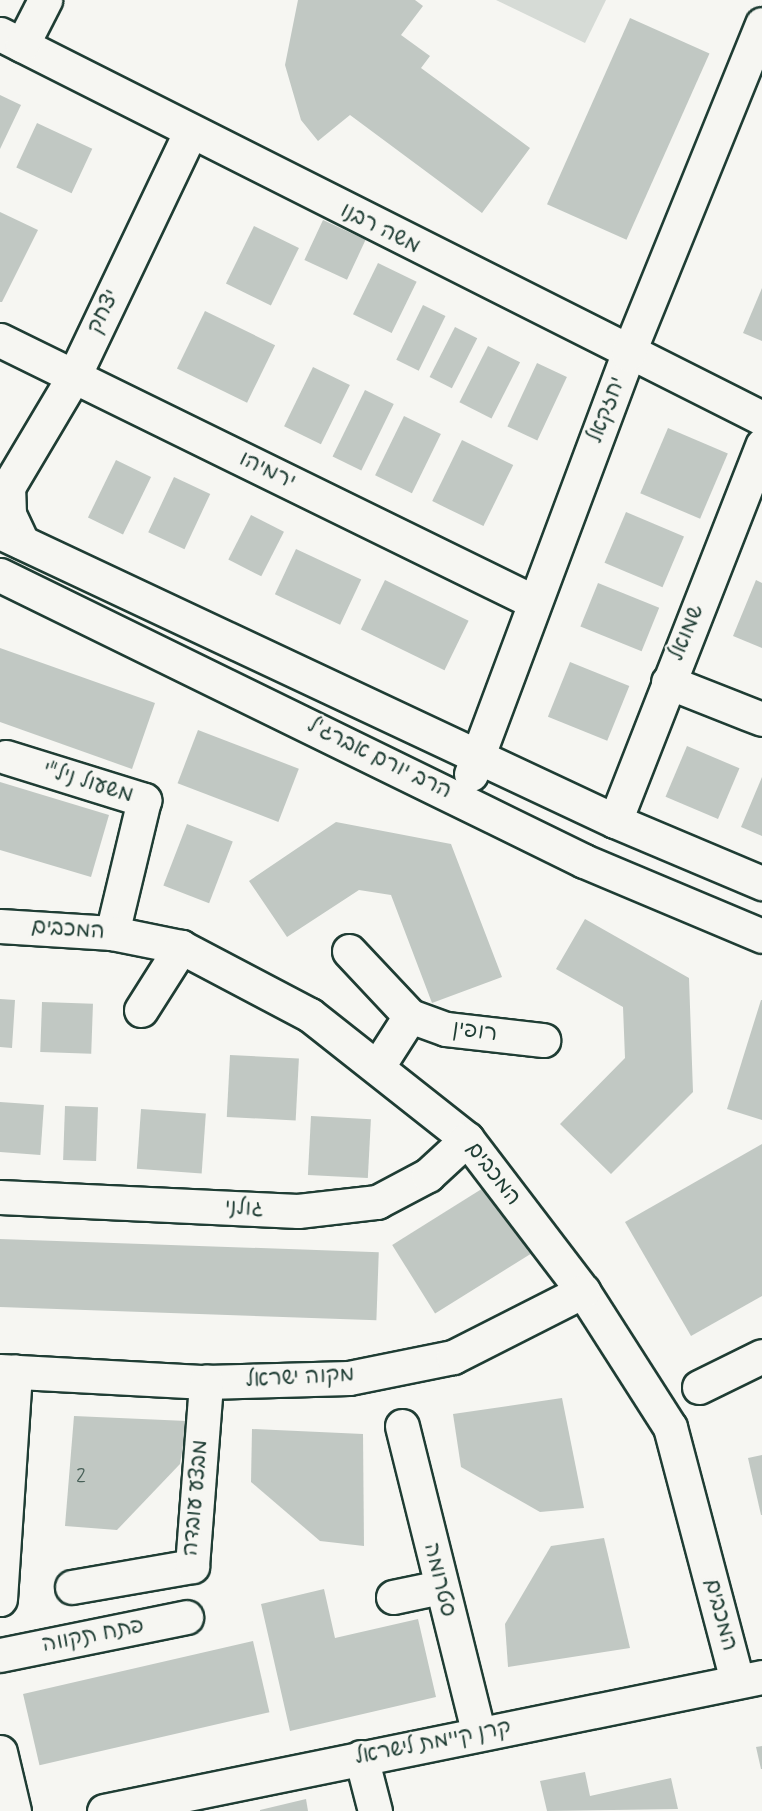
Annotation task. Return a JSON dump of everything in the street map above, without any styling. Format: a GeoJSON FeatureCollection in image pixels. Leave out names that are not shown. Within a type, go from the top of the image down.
{"type":"FeatureCollection","features":[{"type":"Feature","properties":{"kind":"street"},"geometry":{"type":"LineString","coordinates":[[11,40],[45,0]]}},
{"type":"Feature","properties":{"kind":"street","name":"יחזקאל"},"geometry":{"type":"LineString","coordinates":[[461,799],[628,354],[762,24]]}},
{"type":"Feature","properties":{"kind":"street","name":"משה רבנו"},"geometry":{"type":"LineString","coordinates":[[11,40],[628,354],[762,418]]}},
{"type":"Feature","properties":{"kind":"street","name":"יצחק"},"geometry":{"type":"LineString","coordinates":[[11,537],[4,489],[74,376],[190,133]]}},
{"type":"Feature","properties":{"kind":"street","name":"ירמיהו"},"geometry":{"type":"LineString","coordinates":[[0,340],[534,602]]}},
{"type":"Feature","properties":{"kind":"street","name":"שמואל"},"geometry":{"type":"LineString","coordinates":[[615,821],[762,445]]}},
{"type":"Feature","properties":{"kind":"street","name":"הרב יורם אברג'ל"},"geometry":{"type":"LineString","coordinates":[[11,537],[615,821],[762,883]]}},
{"type":"Feature","properties":{"kind":"street","name":"הרב יורם אברג'ל"},"geometry":{"type":"LineString","coordinates":[[0,575],[584,861],[762,936]]}},
{"type":"Feature","properties":{"kind":"street"},"geometry":{"type":"LineString","coordinates":[[668,682],[762,719]]}},
{"type":"Feature","properties":{"kind":"street","name":"משעול ניל\"י"},"geometry":{"type":"LineString","coordinates":[[6,757],[144,800],[112,933]]}},
{"type":"Feature","properties":{"kind":"street","name":"המכבים"},"geometry":{"type":"LineString","coordinates":[[0,926],[112,933],[181,947],[310,1015],[378,1066],[467,1139],[583,1291],[670,1427],[749,1679]]}},
{"type":"Feature","properties":{"kind":"street"},"geometry":{"type":"LineString","coordinates":[[141,1010],[181,947]]}},
{"type":"Feature","properties":{"kind":"street","name":"רופין"},"geometry":{"type":"LineString","coordinates":[[350,951],[410,1016],[446,1029],[543,1040]]}},
{"type":"Feature","properties":{"kind":"street"},"geometry":{"type":"LineString","coordinates":[[378,1066],[410,1016]]}},
{"type":"Feature","properties":{"kind":"street","name":"גולני"},"geometry":{"type":"LineString","coordinates":[[0,1197],[298,1211],[377,1202],[428,1175],[467,1139]]}},
{"type":"Feature","properties":{"kind":"street","name":"מקוה ישראל"},"geometry":{"type":"LineString","coordinates":[[7,1371],[206,1382],[349,1378],[453,1357],[583,1291]]}},
{"type":"Feature","properties":{"kind":"street"},"geometry":{"type":"LineString","coordinates":[[699,1387],[762,1356]]}},
{"type":"Feature","properties":{"kind":"street"},"geometry":{"type":"LineString","coordinates":[[0,1599],[7,1371]]}},
{"type":"Feature","properties":{"kind":"street","name":"מבצע עובדה"},"geometry":{"type":"LineString","coordinates":[[72,1587],[192,1566],[206,1382]]}},
{"type":"Feature","properties":{"kind":"street","name":"סטרומה"},"geometry":{"type":"LineString","coordinates":[[402,1426],[440,1587],[479,1734]]}},
{"type":"Feature","properties":{"kind":"street"},"geometry":{"type":"LineString","coordinates":[[393,1597],[440,1587]]}},
{"type":"Feature","properties":{"kind":"street","name":"פתח תקווה"},"geometry":{"type":"LineString","coordinates":[[0,1655],[186,1617]]}},
{"type":"Feature","properties":{"kind":"street","name":"קרן קיימת לישראל"},"geometry":{"type":"LineString","coordinates":[[104,1811],[749,1679]]}},
{"type":"Feature","properties":{"kind":"street"},"geometry":{"type":"LineString","coordinates":[[0,1752],[14,1811]]}},
{"type":"Feature","properties":{"kind":"street"},"geometry":{"type":"LineString","coordinates":[[361,1757],[375,1811]]}},
{"type":"Feature","properties":{"kind":"shaded area"},"geometry":{"type":"Polygon","coordinates":[[[496,0],[606,0],[585,43],[496,0]]]}},
{"type":"Feature","properties":{"kind":"building"},"geometry":{"type":"Polygon","coordinates":[[[298,0],[415,0],[423,6],[401,35],[430,56],[421,68],[530,148],[482,213],[350,115],[318,141],[301,120],[285,65],[298,0]]]}},
{"type":"Feature","properties":{"kind":"building"},"geometry":{"type":"Polygon","coordinates":[[[630,18],[709,53],[627,240],[547,204],[630,18]]]}},
{"type":"Feature","properties":{"kind":"building"},"geometry":{"type":"Polygon","coordinates":[[[0,95],[21,105],[0,149],[0,95]]]}},
{"type":"Feature","properties":{"kind":"building"},"geometry":{"type":"Polygon","coordinates":[[[37,123],[92,149],[72,193],[16,167],[37,123]]]}},
{"type":"Feature","properties":{"kind":"building"},"geometry":{"type":"Polygon","coordinates":[[[0,212],[38,230],[2,302],[0,302],[0,212]]]}},
{"type":"Feature","properties":{"kind":"building"},"geometry":{"type":"Polygon","coordinates":[[[323,220],[366,240],[347,280],[304,260],[323,220]]]}},
{"type":"Feature","properties":{"kind":"building"},"geometry":{"type":"Polygon","coordinates":[[[254,226],[299,248],[271,305],[226,284],[254,226]]]}},
{"type":"Feature","properties":{"kind":"building"},"geometry":{"type":"Polygon","coordinates":[[[378,263],[417,282],[392,333],[353,314],[378,263]]]}},
{"type":"Feature","properties":{"kind":"building"},"geometry":{"type":"Polygon","coordinates":[[[762,288],[762,341],[743,333],[762,288]]]}},
{"type":"Feature","properties":{"kind":"building"},"geometry":{"type":"Polygon","coordinates":[[[423,305],[445,316],[419,371],[396,360],[423,305]]]}},
{"type":"Feature","properties":{"kind":"building"},"geometry":{"type":"Polygon","coordinates":[[[205,311],[275,345],[247,403],[177,369],[205,311]]]}},
{"type":"Feature","properties":{"kind":"building"},"geometry":{"type":"Polygon","coordinates":[[[455,327],[477,338],[452,388],[430,377],[455,327]]]}},
{"type":"Feature","properties":{"kind":"building"},"geometry":{"type":"Polygon","coordinates":[[[488,346],[520,362],[491,418],[459,402],[488,346]]]}},
{"type":"Feature","properties":{"kind":"building"},"geometry":{"type":"Polygon","coordinates":[[[537,363],[567,377],[537,440],[507,426],[537,363]]]}},
{"type":"Feature","properties":{"kind":"building"},"geometry":{"type":"Polygon","coordinates":[[[313,367],[350,385],[321,444],[284,426],[313,367]]]}},
{"type":"Feature","properties":{"kind":"building"},"geometry":{"type":"Polygon","coordinates":[[[365,390],[394,404],[361,471],[333,457],[365,390]]]}},
{"type":"Feature","properties":{"kind":"building"},"geometry":{"type":"Polygon","coordinates":[[[404,416],[441,434],[412,493],[375,475],[404,416]]]}},
{"type":"Feature","properties":{"kind":"building"},"geometry":{"type":"Polygon","coordinates":[[[668,428],[728,453],[700,519],[640,493],[668,428]]]}},
{"type":"Feature","properties":{"kind":"building"},"geometry":{"type":"Polygon","coordinates":[[[462,440],[513,465],[483,526],[432,501],[462,440]]]}},
{"type":"Feature","properties":{"kind":"building"},"geometry":{"type":"Polygon","coordinates":[[[116,460],[151,477],[123,535],[88,518],[116,460]]]}},
{"type":"Feature","properties":{"kind":"building"},"geometry":{"type":"Polygon","coordinates":[[[174,477],[210,494],[184,549],[148,532],[174,477]]]}},
{"type":"Feature","properties":{"kind":"building"},"geometry":{"type":"Polygon","coordinates":[[[626,512],[684,537],[663,587],[605,563],[626,512]]]}},
{"type":"Feature","properties":{"kind":"building"},"geometry":{"type":"Polygon","coordinates":[[[251,515],[284,532],[261,576],[228,560],[251,515]]]}},
{"type":"Feature","properties":{"kind":"building"},"geometry":{"type":"Polygon","coordinates":[[[296,549],[361,579],[340,625],[275,594],[296,549]]]}},
{"type":"Feature","properties":{"kind":"building"},"geometry":{"type":"Polygon","coordinates":[[[385,580],[469,621],[444,670],[361,629],[385,580]]]}},
{"type":"Feature","properties":{"kind":"building"},"geometry":{"type":"Polygon","coordinates":[[[756,580],[762,583],[762,648],[733,636],[756,580]]]}},
{"type":"Feature","properties":{"kind":"building"},"geometry":{"type":"Polygon","coordinates":[[[598,583],[659,608],[642,651],[580,627],[598,583]]]}},
{"type":"Feature","properties":{"kind":"building"},"geometry":{"type":"Polygon","coordinates":[[[0,648],[155,703],[132,769],[0,722],[0,648]]]}},
{"type":"Feature","properties":{"kind":"building"},"geometry":{"type":"Polygon","coordinates":[[[570,662],[629,686],[607,741],[548,717],[570,662]]]}},
{"type":"Feature","properties":{"kind":"building"},"geometry":{"type":"Polygon","coordinates":[[[198,730],[299,769],[278,822],[178,783],[198,730]]]}},
{"type":"Feature","properties":{"kind":"building"},"geometry":{"type":"Polygon","coordinates":[[[687,746],[739,768],[718,819],[666,797],[687,746]]]}},
{"type":"Feature","properties":{"kind":"building"},"geometry":{"type":"Polygon","coordinates":[[[762,777],[762,836],[741,827],[762,777]]]}},
{"type":"Feature","properties":{"kind":"building"},"geometry":{"type":"Polygon","coordinates":[[[0,782],[109,815],[91,877],[0,850],[0,782]]]}},
{"type":"Feature","properties":{"kind":"building"},"geometry":{"type":"Polygon","coordinates":[[[336,822],[451,844],[502,977],[432,1003],[391,895],[359,890],[287,937],[249,881],[336,822]]]}},
{"type":"Feature","properties":{"kind":"building"},"geometry":{"type":"Polygon","coordinates":[[[187,824],[233,842],[209,903],[163,886],[187,824]]]}},
{"type":"Feature","properties":{"kind":"building"},"geometry":{"type":"Polygon","coordinates":[[[585,919],[689,978],[693,1092],[611,1174],[560,1124],[625,1058],[623,1007],[556,969],[585,919]]]}},
{"type":"Feature","properties":{"kind":"building"},"geometry":{"type":"Polygon","coordinates":[[[0,999],[15,1000],[12,1048],[0,1047],[0,999]]]}},
{"type":"Feature","properties":{"kind":"building"},"geometry":{"type":"Polygon","coordinates":[[[762,1000],[762,1120],[727,1109],[762,1000]]]}},
{"type":"Feature","properties":{"kind":"building"},"geometry":{"type":"Polygon","coordinates":[[[42,1002],[93,1004],[91,1054],[40,1052],[42,1002]]]}},
{"type":"Feature","properties":{"kind":"building"},"geometry":{"type":"Polygon","coordinates":[[[230,1055],[299,1059],[296,1121],[227,1117],[230,1055]]]}},
{"type":"Feature","properties":{"kind":"building"},"geometry":{"type":"Polygon","coordinates":[[[0,1102],[44,1105],[40,1155],[0,1152],[0,1102]]]}},
{"type":"Feature","properties":{"kind":"building"},"geometry":{"type":"Polygon","coordinates":[[[65,1106],[98,1107],[96,1161],[63,1160],[65,1106]]]}},
{"type":"Feature","properties":{"kind":"building"},"geometry":{"type":"Polygon","coordinates":[[[141,1109],[206,1114],[202,1173],[137,1169],[141,1109]]]}},
{"type":"Feature","properties":{"kind":"building"},"geometry":{"type":"Polygon","coordinates":[[[311,1116],[371,1119],[368,1178],[308,1175],[311,1116]]]}},
{"type":"Feature","properties":{"kind":"building"},"geometry":{"type":"Polygon","coordinates":[[[762,1144],[762,1296],[691,1336],[625,1222],[762,1144]]]}},
{"type":"Feature","properties":{"kind":"building"},"geometry":{"type":"Polygon","coordinates":[[[488,1185],[531,1254],[435,1314],[392,1245],[488,1185]]]}},
{"type":"Feature","properties":{"kind":"building"},"geometry":{"type":"Polygon","coordinates":[[[0,1239],[379,1252],[376,1320],[0,1307],[0,1239]]]}},
{"type":"Feature","properties":{"kind":"building"},"geometry":{"type":"Polygon","coordinates":[[[562,1398],[584,1508],[540,1512],[461,1467],[453,1414],[562,1398]]]}},
{"type":"Feature","properties":{"kind":"building"},"geometry":{"type":"Polygon","coordinates":[[[74,1416],[187,1421],[180,1464],[117,1530],[65,1526],[74,1416]]]}},
{"type":"Feature","properties":{"kind":"building"},"geometry":{"type":"Polygon","coordinates":[[[252,1429],[363,1434],[364,1546],[320,1541],[251,1482],[252,1429]]]}},
{"type":"Feature","properties":{"kind":"building"},"geometry":{"type":"Polygon","coordinates":[[[762,1455],[762,1515],[761,1515],[748,1458],[762,1455]]]}},
{"type":"Feature","properties":{"kind":"building"},"geometry":{"type":"Polygon","coordinates":[[[604,1538],[630,1648],[508,1667],[505,1624],[551,1546],[604,1538]]]}},
{"type":"Feature","properties":{"kind":"building"},"geometry":{"type":"Polygon","coordinates":[[[324,1589],[335,1638],[418,1619],[436,1697],[290,1731],[261,1604],[324,1589]]]}},
{"type":"Feature","properties":{"kind":"building"},"geometry":{"type":"Polygon","coordinates":[[[253,1641],[269,1712],[39,1765],[23,1694],[253,1641]]]}},
{"type":"Feature","properties":{"kind":"building"},"geometry":{"type":"Polygon","coordinates":[[[762,1746],[762,1769],[761,1769],[756,1747],[762,1746]]]}},
{"type":"Feature","properties":{"kind":"building"},"geometry":{"type":"Polygon","coordinates":[[[585,1772],[590,1796],[671,1778],[678,1809],[547,1811],[540,1781],[585,1772]]]}},
{"type":"Feature","properties":{"kind":"building"},"geometry":{"type":"Polygon","coordinates":[[[306,1799],[308,1811],[260,1811],[260,1810],[306,1799]]]}}]}
